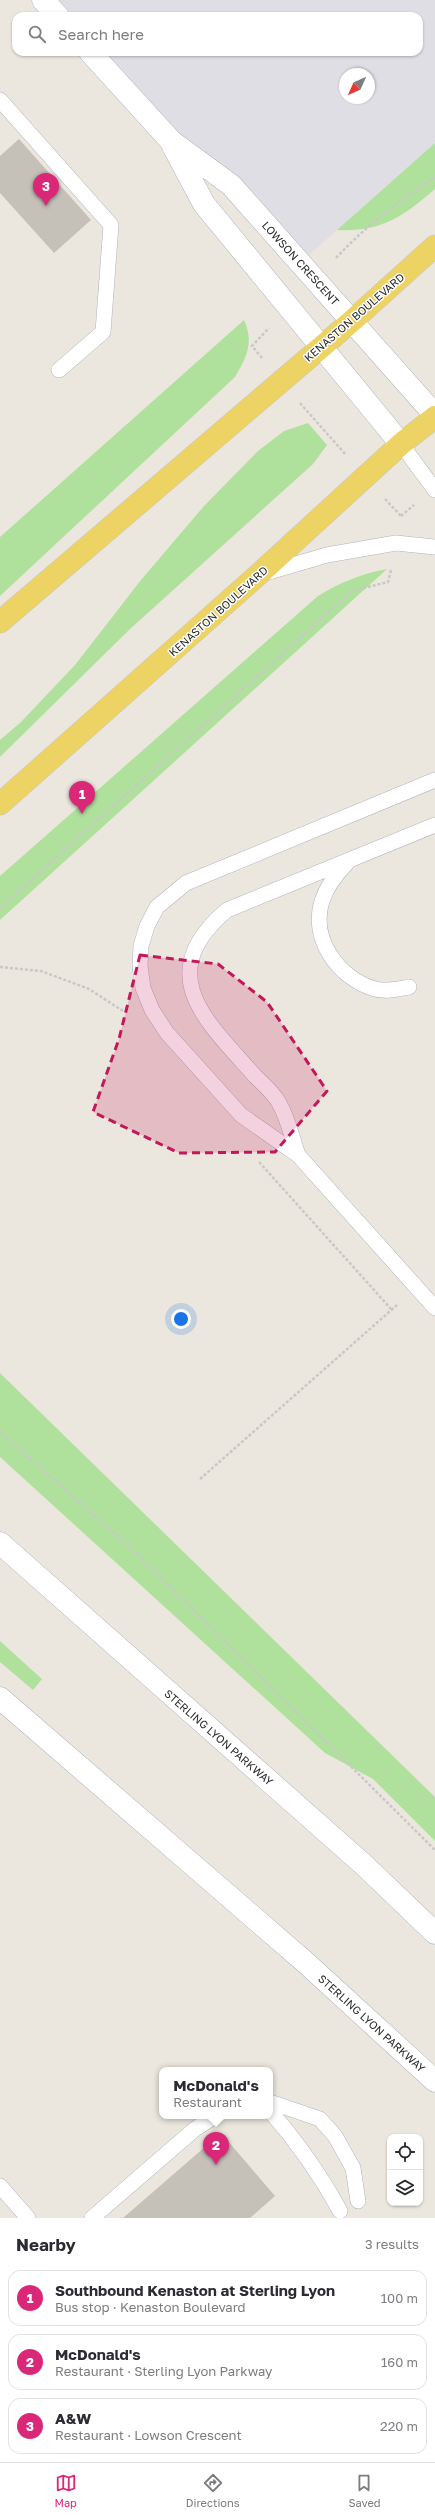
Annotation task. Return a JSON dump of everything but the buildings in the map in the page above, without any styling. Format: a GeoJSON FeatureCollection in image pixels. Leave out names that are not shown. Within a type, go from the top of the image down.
{"type":"FeatureCollection","features":[{"type":"Feature","properties":{"kind":"main road"},"geometry":{"type":"LineString","coordinates":[[43,0],[54,12]]}},
{"type":"Feature","properties":{"kind":"main road","name":"LOWSON CRESCENT"},"geometry":{"type":"LineString","coordinates":[[94,56],[171,141],[231,185],[353,320],[435,416]]}},
{"type":"Feature","properties":{"kind":"main road","name":"LOWSON CRESCENT"},"geometry":{"type":"LineString","coordinates":[[171,141],[204,204],[401,444]]}},
{"type":"Feature","properties":{"kind":"main road","name":"KENASTON BOULEVARD"},"geometry":{"type":"LineString","coordinates":[[0,622],[353,320],[435,246]]}},
{"type":"Feature","properties":{"kind":"main road","name":"KENASTON BOULEVARD"},"geometry":{"type":"LineString","coordinates":[[0,804],[259,574],[401,444],[435,416]]}},
{"type":"Feature","properties":{"kind":"main road","name":"STERLING LYON PARKWAY"},"geometry":{"type":"LineString","coordinates":[[0,1543],[364,1865],[435,1933]]}},
{"type":"Feature","properties":{"kind":"main road","name":"STERLING LYON PARKWAY"},"geometry":{"type":"LineString","coordinates":[[0,1698],[299,1957],[435,2081]]}},
{"type":"Feature","properties":{"kind":"lane"},"geometry":{"type":"LineString","coordinates":[[0,100],[111,225],[103,332],[59,370]]}},
{"type":"Feature","properties":{"kind":"lane"},"geometry":{"type":"LineString","coordinates":[[401,444],[435,490]]}},
{"type":"Feature","properties":{"kind":"lane"},"geometry":{"type":"LineString","coordinates":[[259,574],[327,556],[396,543],[435,547]]}},
{"type":"Feature","properties":{"kind":"lane"},"geometry":{"type":"LineString","coordinates":[[435,780],[186,883],[157,908],[147,926],[141,946],[140,966],[143,988],[152,1010],[167,1033],[241,1115],[298,1155],[435,1308]]}},
{"type":"Feature","properties":{"kind":"lane"},"geometry":{"type":"LineString","coordinates":[[298,1155],[279,1103],[205,1020],[193,996],[189,972],[192,956],[199,941],[211,924],[226,910],[435,825]]}},
{"type":"Feature","properties":{"kind":"lane"},"geometry":{"type":"LineString","coordinates":[[350,860],[337,874],[322,902],[319,917],[326,950],[336,964],[363,985],[377,990],[394,990],[409,987]]}},
{"type":"Feature","properties":{"kind":"lane"},"geometry":{"type":"LineString","coordinates":[[273,2103],[320,2119],[335,2136],[353,2168],[358,2201]]}},
{"type":"Feature","properties":{"kind":"lane"},"geometry":{"type":"LineString","coordinates":[[273,2114],[303,2149],[322,2176],[340,2211]]}},
{"type":"Feature","properties":{"kind":"lane"},"geometry":{"type":"LineString","coordinates":[[92,2218],[195,2129],[210,2119]]}},
{"type":"Feature","properties":{"kind":"lane"},"geometry":{"type":"LineString","coordinates":[[0,2186],[28,2218]]}},
{"type":"Feature","properties":{"kind":"path"},"geometry":{"type":"LineString","coordinates":[[363,229],[391,206],[435,177]]}},
{"type":"Feature","properties":{"kind":"path"},"geometry":{"type":"LineString","coordinates":[[0,908],[352,592],[388,582],[401,516]]}},
{"type":"Feature","properties":{"kind":"path"},"geometry":{"type":"LineString","coordinates":[[200,1479],[417,1287]]}},
{"type":"Feature","properties":{"kind":"path"},"geometry":{"type":"LineString","coordinates":[[0,1432],[130,1547],[435,1850]]}},
{"type":"Feature","properties":{"kind":"highlighted area"},"geometry":{"type":"Polygon","coordinates":[[[140,955],[218,964],[267,1002],[327,1091],[275,1152],[179,1153],[93,1112],[119,1039],[140,955]]]}},
{"type":"Feature","properties":{"kind":"shaded area"},"geometry":{"type":"Polygon","coordinates":[[[43,0],[435,0],[435,143],[300,263],[94,56],[423,56],[423,12],[54,12],[43,0]]]}},
{"type":"Feature","properties":{"kind":"green space"},"geometry":{"type":"Polygon","coordinates":[[[435,143],[435,189],[412,208],[390,221],[366,228],[337,230],[435,143]]]}},
{"type":"Feature","properties":{"kind":"green space"},"geometry":{"type":"Polygon","coordinates":[[[244,320],[249,342],[248,349],[243,363],[235,377],[0,596],[0,537],[244,320]]]}},
{"type":"Feature","properties":{"kind":"green space"},"geometry":{"type":"Polygon","coordinates":[[[308,423],[327,445],[313,464],[130,629],[0,757],[0,740],[21,722],[75,665],[141,580],[204,506],[258,451],[284,431],[308,423]]]}},
{"type":"Feature","properties":{"kind":"green space"},"geometry":{"type":"Polygon","coordinates":[[[387,569],[0,920],[0,876],[318,596],[351,579],[368,573],[387,569]]]}},
{"type":"Feature","properties":{"kind":"green space"},"geometry":{"type":"Polygon","coordinates":[[[0,1373],[435,1797],[435,1841],[373,1779],[325,1753],[0,1457],[0,1373]]]}},
{"type":"Feature","properties":{"kind":"green space"},"geometry":{"type":"Polygon","coordinates":[[[0,1641],[42,1679],[33,1690],[0,1662],[0,1641]]]}},
{"type":"Feature","properties":{"kind":"place","name":"A&W"},"geometry":{"type":"Point","coordinates":[46,206]}},
{"type":"Feature","properties":{"kind":"place","name":"Southbound Kenaston at Sterling Lyon"},"geometry":{"type":"Point","coordinates":[82,814]}},
{"type":"Feature","properties":{"kind":"place","name":"McDonald's"},"geometry":{"type":"Point","coordinates":[216,2165]}}]}
